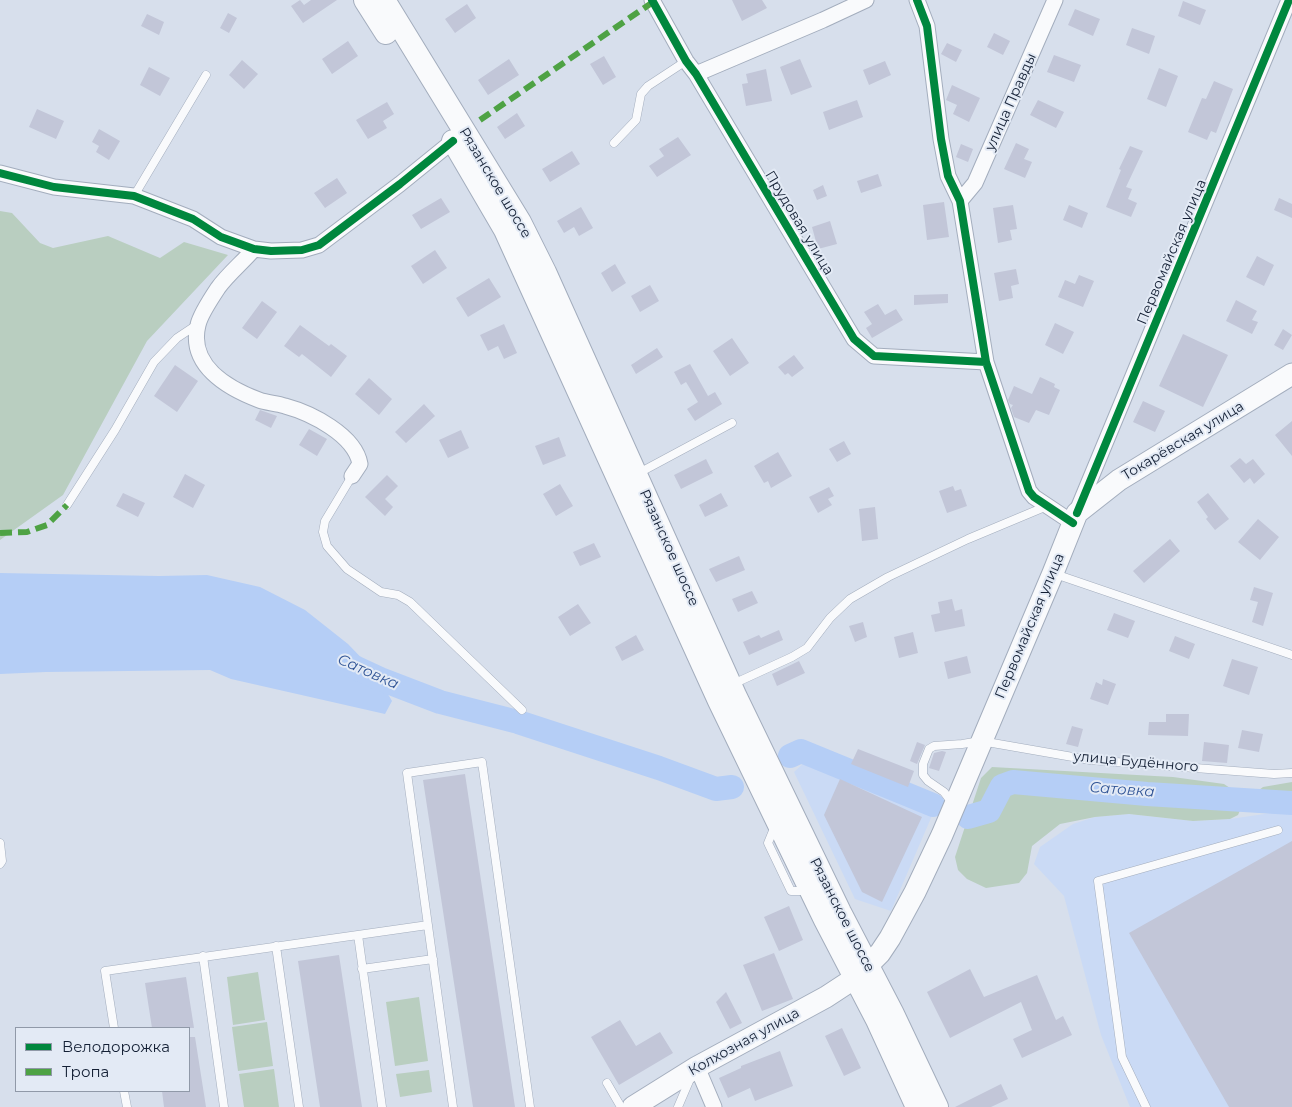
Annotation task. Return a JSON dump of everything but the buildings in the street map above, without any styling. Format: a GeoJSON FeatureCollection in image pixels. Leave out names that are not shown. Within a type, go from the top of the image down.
{"type":"FeatureCollection","features":[{"type":"Feature","properties":{"kind":"main road","name":"Рязанское шоссе"},"geometry":{"type":"LineString","coordinates":[[365,0],[453,141],[505,230],[718,701],[777,822],[811,891],[861,972],[892,1012],[937,1107]]}},
{"type":"Feature","properties":{"kind":"main road","name":"Рязанское шоссе"},"geometry":{"type":"LineString","coordinates":[[384,0],[520,222],[545,272],[730,685],[789,809],[861,972],[877,1020],[917,1107]]}},
{"type":"Feature","properties":{"kind":"main road","name":"Токарёвская улица"},"geometry":{"type":"LineString","coordinates":[[1075,518],[1118,480],[1292,374]]}},
{"type":"Feature","properties":{"kind":"main road","name":"Первомайская улица"},"geometry":{"type":"LineString","coordinates":[[861,972],[880,953],[890,938],[942,835],[1075,518]]}},
{"type":"Feature","properties":{"kind":"main road","name":"Колхозная улица"},"geometry":{"type":"LineString","coordinates":[[633,1107],[697,1067],[826,997],[861,972]]}},
{"type":"Feature","properties":{"kind":"street","name":"Прудовая улица"},"geometry":{"type":"LineString","coordinates":[[652,0],[686,60],[854,339],[874,356],[986,362]]}},
{"type":"Feature","properties":{"kind":"street"},"geometry":{"type":"LineString","coordinates":[[696,74],[866,0]]}},
{"type":"Feature","properties":{"kind":"street"},"geometry":{"type":"LineString","coordinates":[[917,0],[927,26],[941,139],[948,176],[960,201],[986,362],[1029,490],[1034,497],[1047,506],[1075,518]]}},
{"type":"Feature","properties":{"kind":"street","name":"улица Правды"},"geometry":{"type":"LineString","coordinates":[[960,201],[975,183],[1055,0]]}},
{"type":"Feature","properties":{"kind":"street","name":"Первомайская улица"},"geometry":{"type":"LineString","coordinates":[[1075,518],[1289,0]]}},
{"type":"Feature","properties":{"kind":"street"},"geometry":{"type":"LineString","coordinates":[[0,173],[54,187],[134,196],[192,219],[221,237],[254,249],[271,251],[302,250],[319,245],[453,141]]}},
{"type":"Feature","properties":{"kind":"street"},"geometry":{"type":"LineString","coordinates":[[254,249],[218,287],[198,324],[196,340],[198,352],[203,363],[214,375],[241,392],[260,400],[298,410],[322,421],[341,435],[358,454],[360,464],[352,476]]}},
{"type":"Feature","properties":{"kind":"street"},"geometry":{"type":"LineString","coordinates":[[697,1067],[714,1107]]}},
{"type":"Feature","properties":{"kind":"lane"},"geometry":{"type":"LineString","coordinates":[[614,143],[636,120],[641,94],[648,86],[686,60]]}},
{"type":"Feature","properties":{"kind":"lane"},"geometry":{"type":"LineString","coordinates":[[134,196],[206,75]]}},
{"type":"Feature","properties":{"kind":"lane"},"geometry":{"type":"LineString","coordinates":[[67,505],[115,430],[154,362],[176,338],[198,324]]}},
{"type":"Feature","properties":{"kind":"lane"},"geometry":{"type":"LineString","coordinates":[[636,474],[732,423]]}},
{"type":"Feature","properties":{"kind":"lane"},"geometry":{"type":"LineString","coordinates":[[352,476],[325,521],[323,532],[327,546],[347,569],[381,592],[398,595],[410,602],[522,710]]}},
{"type":"Feature","properties":{"kind":"lane"},"geometry":{"type":"LineString","coordinates":[[730,685],[792,657],[807,648],[830,618],[850,599],[888,577],[968,539],[1047,506]]}},
{"type":"Feature","properties":{"kind":"lane"},"geometry":{"type":"LineString","coordinates":[[1053,573],[1292,655]]}},
{"type":"Feature","properties":{"kind":"lane","name":"улица Будённого"},"geometry":{"type":"LineString","coordinates":[[954,806],[944,792],[928,782],[923,775],[922,764],[929,749],[934,746],[981,741],[1090,760],[1274,774],[1292,773]]}},
{"type":"Feature","properties":{"kind":"lane"},"geometry":{"type":"LineString","coordinates":[[453,1107],[407,773],[482,762],[530,1107]]}},
{"type":"Feature","properties":{"kind":"lane"},"geometry":{"type":"LineString","coordinates":[[1146,1107],[1122,1057],[1098,881],[1278,830]]}},
{"type":"Feature","properties":{"kind":"lane"},"geometry":{"type":"LineString","coordinates":[[0,843],[2,861],[0,864]]}},
{"type":"Feature","properties":{"kind":"lane"},"geometry":{"type":"LineString","coordinates":[[114,1027],[105,970],[428,925]]}},
{"type":"Feature","properties":{"kind":"lane"},"geometry":{"type":"LineString","coordinates":[[358,935],[382,1107]]}},
{"type":"Feature","properties":{"kind":"lane"},"geometry":{"type":"LineString","coordinates":[[276,946],[298,1107]]}},
{"type":"Feature","properties":{"kind":"lane"},"geometry":{"type":"LineString","coordinates":[[203,956],[224,1107]]}},
{"type":"Feature","properties":{"kind":"lane"},"geometry":{"type":"LineString","coordinates":[[362,968],[433,959]]}},
{"type":"Feature","properties":{"kind":"lane"},"geometry":{"type":"LineString","coordinates":[[678,1107],[697,1067]]}},
{"type":"Feature","properties":{"kind":"lane"},"geometry":{"type":"LineString","coordinates":[[607,1083],[621,1107]]}},
{"type":"Feature","properties":{"kind":"lane"},"geometry":{"type":"LineString","coordinates":[[124,1092],[127,1107]]}},
{"type":"Feature","properties":{"kind":"shaded area"},"geometry":{"type":"Polygon","coordinates":[[[806,761],[934,811],[891,911],[855,899],[794,772],[806,761]]]}},
{"type":"Feature","properties":{"kind":"shaded area"},"geometry":{"type":"Polygon","coordinates":[[[1292,810],[1292,1107],[1130,1107],[1101,1035],[1064,896],[1034,864],[1040,847],[1073,824],[1095,817],[1129,814],[1193,821],[1230,819],[1292,810]]]}},
{"type":"Feature","properties":{"kind":"green space"},"geometry":{"type":"Polygon","coordinates":[[[0,211],[12,213],[40,243],[53,248],[108,236],[160,258],[184,242],[228,255],[147,341],[63,495],[0,540],[0,211]]]}},
{"type":"Feature","properties":{"kind":"green space"},"geometry":{"type":"Polygon","coordinates":[[[992,767],[1173,777],[1224,784],[1239,794],[1241,808],[1238,815],[1230,819],[1193,821],[1129,814],[1095,817],[1060,824],[1032,846],[1027,873],[1019,883],[986,888],[967,879],[958,870],[955,857],[981,778],[992,767]]]}},
{"type":"Feature","properties":{"kind":"green space"},"geometry":{"type":"Polygon","coordinates":[[[1292,782],[1292,810],[1268,809],[1256,806],[1255,793],[1263,787],[1292,782]]]}},
{"type":"Feature","properties":{"kind":"green space"},"geometry":{"type":"Polygon","coordinates":[[[258,972],[265,1020],[233,1025],[227,977],[258,972]]]}},
{"type":"Feature","properties":{"kind":"green space"},"geometry":{"type":"Polygon","coordinates":[[[419,997],[428,1061],[395,1066],[386,1002],[419,997]]]}},
{"type":"Feature","properties":{"kind":"green space"},"geometry":{"type":"Polygon","coordinates":[[[267,1022],[273,1066],[238,1071],[232,1027],[267,1022]]]}},
{"type":"Feature","properties":{"kind":"green space"},"geometry":{"type":"Polygon","coordinates":[[[274,1069],[279,1107],[244,1107],[239,1074],[274,1069]]]}},
{"type":"Feature","properties":{"kind":"green space"},"geometry":{"type":"Polygon","coordinates":[[[429,1070],[432,1092],[400,1097],[396,1074],[429,1070]]]}},
{"type":"Feature","properties":{"kind":"water"},"geometry":{"type":"Polygon","coordinates":[[[0,573],[207,575],[260,587],[305,610],[348,644],[375,672],[392,701],[385,714],[231,679],[210,670],[0,674],[0,573]]]}},
{"type":"Feature","properties":{"kind":"waterway","name":"Сатовка"},"geometry":{"type":"LineString","coordinates":[[352,666],[440,702],[518,722],[659,768],[716,789],[732,787]]}},
{"type":"Feature","properties":{"kind":"waterway","name":"Сатовка"},"geometry":{"type":"LineString","coordinates":[[790,756],[801,751],[933,805]]}},
{"type":"Feature","properties":{"kind":"waterway","name":"Сатовка"},"geometry":{"type":"LineString","coordinates":[[968,817],[989,811],[1002,786],[1013,782],[1147,794],[1292,803]]}},
{"type":"Feature","properties":{"kind":"marked path"},"geometry":{"type":"LineString","coordinates":[[480,120],[653,2]]}},
{"type":"Feature","properties":{"kind":"marked path"},"geometry":{"type":"LineString","coordinates":[[0,533],[27,532],[47,525],[67,505]]}},
{"type":"Feature","properties":{"kind":"cycle path"},"geometry":{"type":"LineString","coordinates":[[652,0],[686,61],[696,74],[854,339],[874,356],[986,362]]}},
{"type":"Feature","properties":{"kind":"cycle path"},"geometry":{"type":"LineString","coordinates":[[917,0],[927,26],[941,139],[948,176],[960,201],[986,362],[1029,491],[1034,497],[1073,523]]}},
{"type":"Feature","properties":{"kind":"cycle path"},"geometry":{"type":"LineString","coordinates":[[1077,513],[1289,0]]}},
{"type":"Feature","properties":{"kind":"cycle path"},"geometry":{"type":"LineString","coordinates":[[0,173],[54,187],[134,196],[193,219],[221,237],[254,249],[271,251],[302,250],[319,245],[453,141]]}}]}
